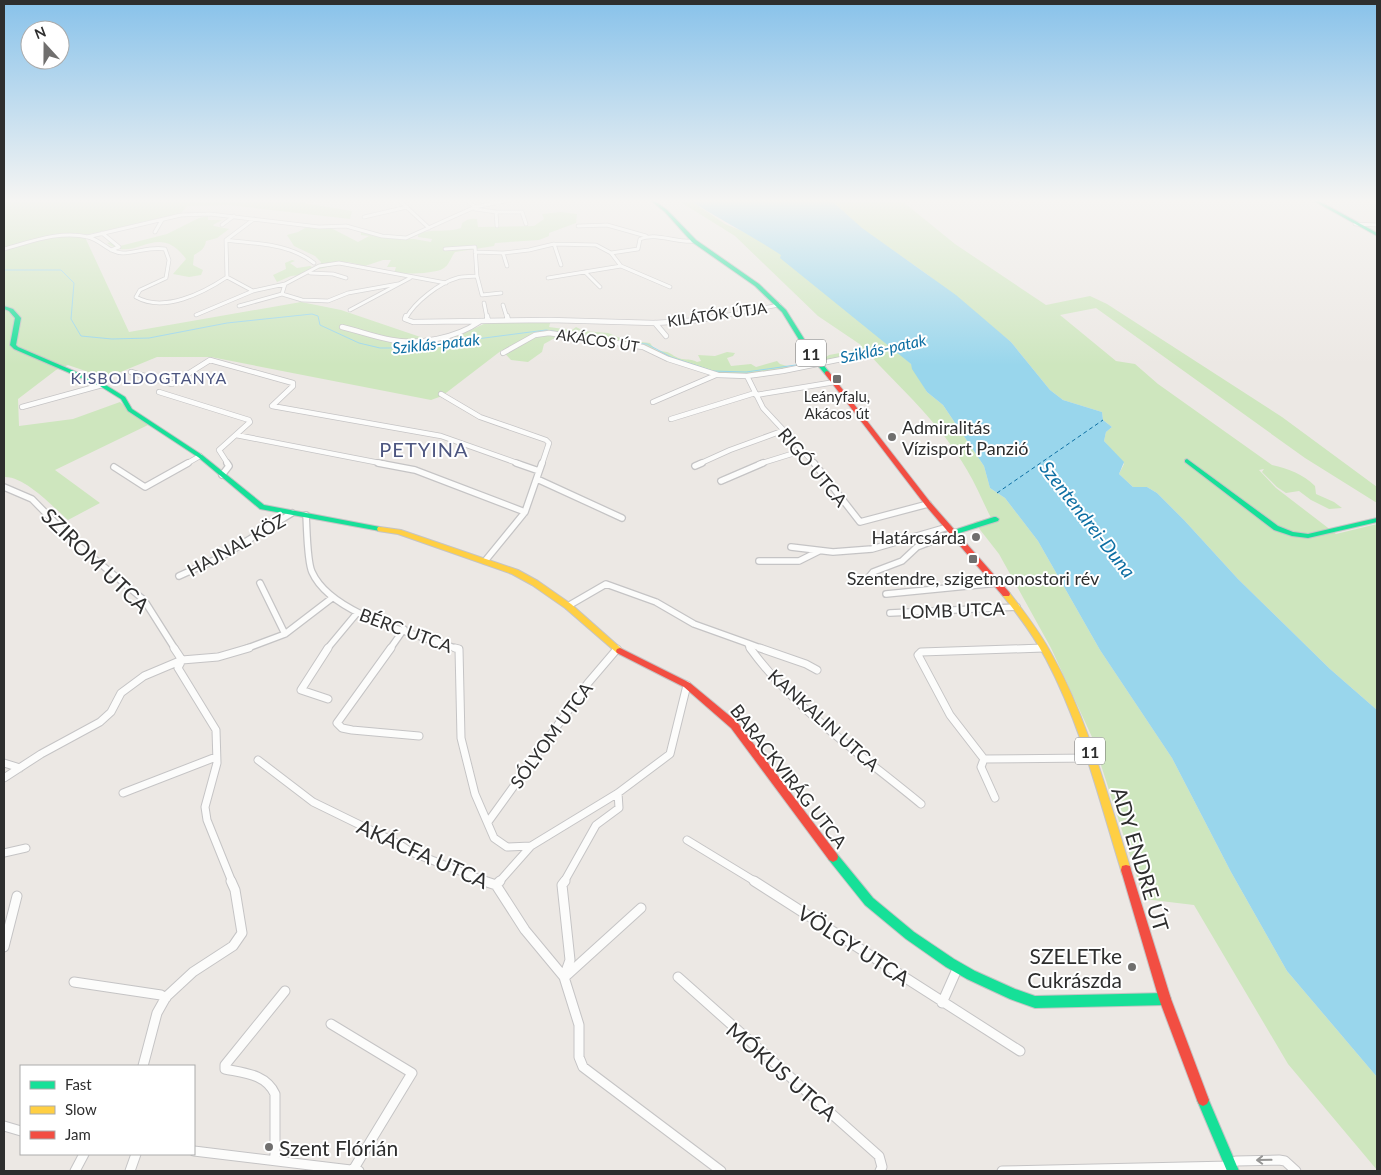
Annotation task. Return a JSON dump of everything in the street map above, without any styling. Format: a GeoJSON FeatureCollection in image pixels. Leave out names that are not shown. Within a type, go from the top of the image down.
{"type":"FeatureCollection","features":[{"type":"Feature","properties":{"kind":"street"},"geometry":{"type":"LineString","coordinates":[[167,256],[166,278],[140,290],[136,297],[140,300],[162,304],[172,302],[211,288],[227,277]]}},
{"type":"Feature","properties":{"kind":"street"},"geometry":{"type":"LineString","coordinates":[[226,256],[227,277]]}},
{"type":"Feature","properties":{"kind":"street"},"geometry":{"type":"LineString","coordinates":[[306,256],[314,263]]}},
{"type":"Feature","properties":{"kind":"street"},"geometry":{"type":"LineString","coordinates":[[475,256],[477,276],[482,295],[501,293]]}},
{"type":"Feature","properties":{"kind":"street"},"geometry":{"type":"LineString","coordinates":[[504,256],[507,266]]}},
{"type":"Feature","properties":{"kind":"street"},"geometry":{"type":"LineString","coordinates":[[558,256],[561,265]]}},
{"type":"Feature","properties":{"kind":"street"},"geometry":{"type":"LineString","coordinates":[[613,256],[621,266],[670,287]]}},
{"type":"Feature","properties":{"kind":"street","name":"11"},"geometry":{"type":"LineString","coordinates":[[715,256],[758,286],[779,305],[819,364],[835,382],[928,504],[951,530]]}},
{"type":"Feature","properties":{"kind":"street"},"geometry":{"type":"LineString","coordinates":[[196,314],[253,291],[285,284],[310,273],[319,266],[339,263],[411,278],[446,283]]}},
{"type":"Feature","properties":{"kind":"street"},"geometry":{"type":"LineString","coordinates":[[548,278],[621,266]]}},
{"type":"Feature","properties":{"kind":"street"},"geometry":{"type":"LineString","coordinates":[[585,272],[593,282],[600,286]]}},
{"type":"Feature","properties":{"kind":"street"},"geometry":{"type":"LineString","coordinates":[[310,273],[333,274],[346,278]]}},
{"type":"Feature","properties":{"kind":"street"},"geometry":{"type":"LineString","coordinates":[[477,276],[458,278],[446,283],[413,307],[407,313],[405,319],[413,322],[454,320],[479,322]]}},
{"type":"Feature","properties":{"kind":"street"},"geometry":{"type":"LineString","coordinates":[[227,277],[253,291]]}},
{"type":"Feature","properties":{"kind":"street"},"geometry":{"type":"LineString","coordinates":[[350,310],[411,278]]}},
{"type":"Feature","properties":{"kind":"street"},"geometry":{"type":"LineString","coordinates":[[282,294],[285,284]]}},
{"type":"Feature","properties":{"kind":"street"},"geometry":{"type":"LineString","coordinates":[[239,306],[282,294],[302,300],[328,301],[348,293],[398,284]]}},
{"type":"Feature","properties":{"kind":"street"},"geometry":{"type":"LineString","coordinates":[[484,303],[488,321]]}},
{"type":"Feature","properties":{"kind":"street"},"geometry":{"type":"LineString","coordinates":[[503,305],[508,320]]}},
{"type":"Feature","properties":{"kind":"street","name":"KILÁTÓK ÚTJA"},"geometry":{"type":"LineString","coordinates":[[479,322],[508,320],[655,323],[700,320],[779,305]]}},
{"type":"Feature","properties":{"kind":"street","name":"BARACKVIRÁG UTCA"},"geometry":{"type":"LineString","coordinates":[[4,307],[15,313],[18,318],[19,323],[13,345],[16,348],[102,385],[126,401],[130,410],[200,456],[262,507],[398,532],[514,572],[535,583],[568,606],[616,649],[687,685],[734,725],[819,840],[874,906],[915,938],[958,967],[1018,997],[1036,1002],[1166,999]]}},
{"type":"Feature","properties":{"kind":"street"},"geometry":{"type":"LineString","coordinates":[[342,327],[401,341],[456,333],[476,326],[479,322]]}},
{"type":"Feature","properties":{"kind":"street","name":"KILÁTÓK ÚTJA"},"geometry":{"type":"LineString","coordinates":[[655,323],[666,336]]}},
{"type":"Feature","properties":{"kind":"street","name":"AKÁCOS ÚT"},"geometry":{"type":"LineString","coordinates":[[503,353],[535,335],[549,333],[643,347],[668,359],[718,375],[747,376],[871,353]]}},
{"type":"Feature","properties":{"kind":"street"},"geometry":{"type":"LineString","coordinates":[[131,372],[172,384],[210,360],[293,383],[293,386],[271,404],[294,412],[441,436],[539,471]]}},
{"type":"Feature","properties":{"kind":"street"},"geometry":{"type":"LineString","coordinates":[[653,402],[718,375]]}},
{"type":"Feature","properties":{"kind":"street","name":"RIGÓ UTCA"},"geometry":{"type":"LineString","coordinates":[[747,376],[756,394],[782,431],[821,470],[860,522],[928,504]]}},
{"type":"Feature","properties":{"kind":"street"},"geometry":{"type":"LineString","coordinates":[[671,419],[756,394],[835,382]]}},
{"type":"Feature","properties":{"kind":"street"},"geometry":{"type":"LineString","coordinates":[[22,407],[102,385]]}},
{"type":"Feature","properties":{"kind":"street"},"geometry":{"type":"LineString","coordinates":[[159,392],[250,422],[219,450],[229,466],[222,475]]}},
{"type":"Feature","properties":{"kind":"street"},"geometry":{"type":"LineString","coordinates":[[441,394],[480,417]]}},
{"type":"Feature","properties":{"kind":"street"},"geometry":{"type":"LineString","coordinates":[[470,414],[548,442],[525,512],[486,561]]}},
{"type":"Feature","properties":{"kind":"street"},"geometry":{"type":"LineString","coordinates":[[695,466],[730,450],[782,431]]}},
{"type":"Feature","properties":{"kind":"street"},"geometry":{"type":"LineString","coordinates":[[236,435],[415,470],[525,512]]}},
{"type":"Feature","properties":{"kind":"street"},"geometry":{"type":"LineString","coordinates":[[721,481],[753,466],[801,451]]}},
{"type":"Feature","properties":{"kind":"street"},"geometry":{"type":"LineString","coordinates":[[114,467],[145,486],[200,456]]}},
{"type":"Feature","properties":{"kind":"street"},"geometry":{"type":"LineString","coordinates":[[1187,461],[1276,528],[1292,534],[1308,536],[1377,520]]}},
{"type":"Feature","properties":{"kind":"street"},"geometry":{"type":"LineString","coordinates":[[537,479],[622,518]]}},
{"type":"Feature","properties":{"kind":"street","name":"SZIROM UTCA"},"geometry":{"type":"LineString","coordinates":[[4,487],[32,499],[73,541],[144,600],[182,660],[178,668],[216,730],[217,764],[205,807],[207,820],[235,890],[242,932],[233,946],[209,960],[166,998],[156,1018],[148,1056],[144,1065]]}},
{"type":"Feature","properties":{"kind":"street","name":"HAJNAL KÖZ"},"geometry":{"type":"LineString","coordinates":[[179,576],[221,557],[292,513]]}},
{"type":"Feature","properties":{"kind":"street","name":"BÉRC UTCA"},"geometry":{"type":"LineString","coordinates":[[306,515],[312,570],[319,585],[332,598],[357,613],[404,628],[459,650],[461,738],[475,794],[494,838],[507,847],[530,846]]}},
{"type":"Feature","properties":{"kind":"street"},"geometry":{"type":"LineString","coordinates":[[791,547],[819,551],[848,552],[882,548],[996,519]]}},
{"type":"Feature","properties":{"kind":"street"},"geometry":{"type":"LineString","coordinates":[[859,583],[868,578],[873,572],[902,562],[917,547],[951,530]]}},
{"type":"Feature","properties":{"kind":"street","name":"ADY ENDRE ÚT"},"geometry":{"type":"LineString","coordinates":[[951,530],[1017,607],[1043,648],[1068,695],[1092,758],[1166,999],[1197,1085],[1232,1169]]}},
{"type":"Feature","properties":{"kind":"street"},"geometry":{"type":"LineString","coordinates":[[758,562],[799,561],[819,551]]}},
{"type":"Feature","properties":{"kind":"street"},"geometry":{"type":"LineString","coordinates":[[260,583],[285,634]]}},
{"type":"Feature","properties":{"kind":"street"},"geometry":{"type":"LineString","coordinates":[[886,594],[998,583]]}},
{"type":"Feature","properties":{"kind":"street"},"geometry":{"type":"LineString","coordinates":[[568,606],[606,584],[656,602],[694,624],[806,664],[817,670]]}},
{"type":"Feature","properties":{"kind":"street"},"geometry":{"type":"LineString","coordinates":[[4,778],[56,745],[100,722],[111,712],[121,693],[131,684],[182,660],[218,657],[251,648],[285,634],[332,598]]}},
{"type":"Feature","properties":{"kind":"street","name":"LOMB UTCA"},"geometry":{"type":"LineString","coordinates":[[890,613],[1017,607]]}},
{"type":"Feature","properties":{"kind":"street"},"geometry":{"type":"LineString","coordinates":[[328,699],[301,690],[327,649],[357,613]]}},
{"type":"Feature","properties":{"kind":"street"},"geometry":{"type":"LineString","coordinates":[[404,628],[337,723],[342,728],[352,730],[419,736]]}},
{"type":"Feature","properties":{"kind":"street","name":"KANKALIN UTCA"},"geometry":{"type":"LineString","coordinates":[[747,643],[765,668],[810,712],[921,804]]}},
{"type":"Feature","properties":{"kind":"street"},"geometry":{"type":"LineString","coordinates":[[984,759],[950,715],[918,655],[921,652],[1043,648]]}},
{"type":"Feature","properties":{"kind":"street","name":"SÓLYOM UTCA"},"geometry":{"type":"LineString","coordinates":[[488,822],[588,683],[616,649]]}},
{"type":"Feature","properties":{"kind":"street"},"geometry":{"type":"LineString","coordinates":[[496,886],[530,846],[618,793],[670,754],[687,685]]}},
{"type":"Feature","properties":{"kind":"street"},"geometry":{"type":"LineString","coordinates":[[122,792],[216,757]]}},
{"type":"Feature","properties":{"kind":"street"},"geometry":{"type":"LineString","coordinates":[[984,759],[1092,758]]}},
{"type":"Feature","properties":{"kind":"street"},"geometry":{"type":"LineString","coordinates":[[984,759],[981,767],[995,798]]}},
{"type":"Feature","properties":{"kind":"street","name":"AKÁCFA UTCA"},"geometry":{"type":"LineString","coordinates":[[258,760],[313,802],[398,843],[411,852],[496,886],[525,930],[564,977],[579,1025],[579,1057],[583,1067],[721,1171]]}},
{"type":"Feature","properties":{"kind":"street"},"geometry":{"type":"LineString","coordinates":[[4,763],[20,768]]}},
{"type":"Feature","properties":{"kind":"street"},"geometry":{"type":"LineString","coordinates":[[564,977],[570,960],[562,885],[596,825],[619,808],[618,793]]}},
{"type":"Feature","properties":{"kind":"street","name":"VÖLGY UTCA"},"geometry":{"type":"LineString","coordinates":[[687,840],[736,868],[942,1003],[1020,1051]]}},
{"type":"Feature","properties":{"kind":"street"},"geometry":{"type":"LineString","coordinates":[[4,853],[26,848]]}},
{"type":"Feature","properties":{"kind":"street"},"geometry":{"type":"LineString","coordinates":[[4,946],[17,896]]}},
{"type":"Feature","properties":{"kind":"street"},"geometry":{"type":"LineString","coordinates":[[564,977],[641,908]]}},
{"type":"Feature","properties":{"kind":"street"},"geometry":{"type":"LineString","coordinates":[[942,1003],[958,967]]}},
{"type":"Feature","properties":{"kind":"street","name":"MÓKUS UTCA"},"geometry":{"type":"LineString","coordinates":[[678,977],[879,1156],[881,1169]]}},
{"type":"Feature","properties":{"kind":"street"},"geometry":{"type":"LineString","coordinates":[[74,982],[161,995],[166,998]]}},
{"type":"Feature","properties":{"kind":"street"},"geometry":{"type":"LineString","coordinates":[[275,1160],[275,1094],[273,1089],[263,1078],[225,1069],[225,1065],[284,990]]}},
{"type":"Feature","properties":{"kind":"street"},"geometry":{"type":"LineString","coordinates":[[195,1151],[356,1171],[412,1073],[331,1024]]}},
{"type":"Feature","properties":{"kind":"street"},"geometry":{"type":"LineString","coordinates":[[4,1126],[20,1131]]}},
{"type":"Feature","properties":{"kind":"street"},"geometry":{"type":"LineString","coordinates":[[75,1171],[83,1155]]}},
{"type":"Feature","properties":{"kind":"street"},"geometry":{"type":"LineString","coordinates":[[130,1171],[136,1155]]}},
{"type":"Feature","properties":{"kind":"street"},"geometry":{"type":"LineString","coordinates":[[1002,1171],[1232,1169],[1236,1161],[1279,1160],[1285,1161],[1296,1171]]}},
{"type":"Feature","properties":{"kind":"green space"},"geometry":{"type":"Polygon","coordinates":[[[4,256],[94,256],[129,332],[301,302],[341,310],[441,344],[488,322],[551,320],[549,327],[572,330],[576,327],[584,331],[608,333],[625,340],[650,343],[657,350],[697,362],[701,361],[698,355],[715,356],[727,352],[735,353],[727,358],[731,366],[751,364],[756,367],[777,361],[780,364],[794,368],[746,374],[720,374],[665,357],[647,347],[571,335],[553,339],[544,344],[542,352],[528,362],[511,360],[502,350],[442,396],[431,400],[211,357],[157,357],[106,378],[68,365],[56,370],[18,399],[19,426],[73,419],[120,402],[148,425],[55,470],[100,503],[68,520],[30,487],[21,481],[4,477],[4,256]]]}},
{"type":"Feature","properties":{"kind":"green space"},"geometry":{"type":"Polygon","coordinates":[[[183,256],[194,256],[193,265],[203,270],[201,275],[189,277],[173,274],[186,259],[183,256]]]}},
{"type":"Feature","properties":{"kind":"green space"},"geometry":{"type":"Polygon","coordinates":[[[315,256],[453,256],[444,268],[420,273],[394,273],[396,267],[387,267],[391,260],[383,260],[365,266],[348,262],[319,269],[321,262],[315,256]]]}},
{"type":"Feature","properties":{"kind":"green space"},"geometry":{"type":"Polygon","coordinates":[[[756,256],[783,256],[911,364],[927,392],[943,405],[984,466],[990,488],[1005,498],[1038,541],[1100,650],[1172,758],[1231,872],[1287,971],[1377,1077],[1377,1170],[1288,1064],[1194,905],[1144,899],[1092,737],[1051,648],[999,554],[974,522],[991,518],[967,470],[957,453],[933,422],[866,351],[863,354],[825,362],[823,359],[829,355],[851,351],[861,345],[818,316],[756,256]]]}},
{"type":"Feature","properties":{"kind":"green space"},"geometry":{"type":"Polygon","coordinates":[[[901,256],[973,256],[1046,305],[1090,296],[1107,304],[1282,417],[1377,487],[1377,503],[1305,458],[1096,308],[1060,315],[1116,361],[1135,364],[1158,384],[1272,465],[1295,472],[1306,478],[1315,486],[1316,494],[1342,508],[1329,509],[1311,500],[1299,491],[1286,493],[1262,472],[1264,469],[1259,470],[1276,488],[1336,534],[1377,524],[1377,710],[1330,669],[1238,579],[1157,493],[1147,487],[1133,487],[1119,474],[1124,464],[1104,441],[1106,432],[1112,427],[1103,420],[1102,412],[1063,400],[1050,390],[1011,342],[928,275],[901,256]]]}},
{"type":"Feature","properties":{"kind":"green space"},"geometry":{"type":"Polygon","coordinates":[[[292,260],[295,261],[290,263],[297,268],[312,267],[301,275],[291,276],[277,282],[273,275],[286,269],[285,263],[292,260]]]}},
{"type":"Feature","properties":{"kind":"water","name":"Szentendrei-Duna"},"geometry":{"type":"Polygon","coordinates":[[[781,256],[901,256],[956,295],[1011,342],[1050,390],[1063,400],[1102,412],[1103,420],[1112,427],[1106,432],[1104,441],[1124,462],[1119,474],[1133,487],[1147,487],[1157,493],[1238,579],[1330,669],[1377,710],[1377,1077],[1287,971],[1231,872],[1172,758],[1100,650],[1038,541],[1005,498],[990,488],[984,466],[943,405],[927,392],[912,369],[911,364],[780,258],[781,256]]]}},
{"type":"Feature","properties":{"kind":"waterway","name":"Sziklás-patak"},"geometry":{"type":"LineString","coordinates":[[4,270],[61,270],[74,283],[71,319],[81,336],[112,339],[149,338],[227,323],[312,314],[318,316],[320,325],[359,343],[380,348],[407,348],[546,330],[616,341]]}},
{"type":"Feature","properties":{"kind":"waterway","name":"Sziklás-patak"},"geometry":{"type":"LineString","coordinates":[[631,343],[647,344],[671,357],[713,371],[746,372],[810,363]]}},
{"type":"Feature","properties":{"kind":"waterway","name":"Sziklás-patak"},"geometry":{"type":"LineString","coordinates":[[822,361],[893,346]]}},
{"type":"Feature","properties":{"kind":"ferry route"},"geometry":{"type":"LineString","coordinates":[[997,493],[1103,420]]}},
{"type":"Feature","properties":{"kind":"traffic: fast"},"geometry":{"type":"LineString","coordinates":[[715,256],[757,285],[784,311],[809,351],[827,373]]}},
{"type":"Feature","properties":{"kind":"traffic: fast"},"geometry":{"type":"LineString","coordinates":[[4,307],[11,310],[18,318],[13,345],[16,348],[102,385],[123,398],[130,410],[200,456],[262,507],[380,529]]}},
{"type":"Feature","properties":{"kind":"traffic: fast"},"geometry":{"type":"LineString","coordinates":[[1187,461],[1276,528],[1292,534],[1308,536],[1377,520]]}},
{"type":"Feature","properties":{"kind":"traffic: fast"},"geometry":{"type":"LineString","coordinates":[[953,533],[996,519]]}},
{"type":"Feature","properties":{"kind":"traffic: fast"},"geometry":{"type":"LineString","coordinates":[[833,857],[875,907],[910,936],[971,975],[1014,995],[1035,1002],[1165,999]]}},
{"type":"Feature","properties":{"kind":"traffic: fast"},"geometry":{"type":"LineString","coordinates":[[1203,1100],[1233,1171]]}},
{"type":"Feature","properties":{"kind":"traffic: slow"},"geometry":{"type":"LineString","coordinates":[[380,529],[399,532],[515,572],[535,583],[568,606],[620,651]]}},
{"type":"Feature","properties":{"kind":"traffic: slow"},"geometry":{"type":"LineString","coordinates":[[1006,594],[1029,624],[1049,657],[1066,691],[1093,761],[1126,870]]}},
{"type":"Feature","properties":{"kind":"traffic: jam"},"geometry":{"type":"LineString","coordinates":[[827,373],[928,504],[1006,594]]}},
{"type":"Feature","properties":{"kind":"traffic: jam"},"geometry":{"type":"LineString","coordinates":[[620,651],[687,685],[734,725],[833,857]]}},
{"type":"Feature","properties":{"kind":"traffic: jam"},"geometry":{"type":"LineString","coordinates":[[1126,870],[1165,999],[1203,1100]]}},
{"type":"Feature","properties":{"kind":"place","name":"Leányfalu, Akácos út"},"geometry":{"type":"Point","coordinates":[837,379]}},
{"type":"Feature","properties":{"kind":"place","name":"Admiralitás Vízisport Panzió"},"geometry":{"type":"Point","coordinates":[892,437]}},
{"type":"Feature","properties":{"kind":"place","name":"Határcsárda"},"geometry":{"type":"Point","coordinates":[976,537]}},
{"type":"Feature","properties":{"kind":"place","name":"Szentendre, szigetmonostori rév"},"geometry":{"type":"Point","coordinates":[973,559]}},
{"type":"Feature","properties":{"kind":"place","name":"SZELETke Cukrászda"},"geometry":{"type":"Point","coordinates":[1132,967]}},
{"type":"Feature","properties":{"kind":"place","name":"Szent Flórián"},"geometry":{"type":"Point","coordinates":[269,1147]}},
{"type":"Feature","properties":{"kind":"district","name":"KISBOLDOGTANYA"},"geometry":{"type":"Point","coordinates":[149,377]}},
{"type":"Feature","properties":{"kind":"district","name":"PETYINA"},"geometry":{"type":"Point","coordinates":[424,449]}}]}
